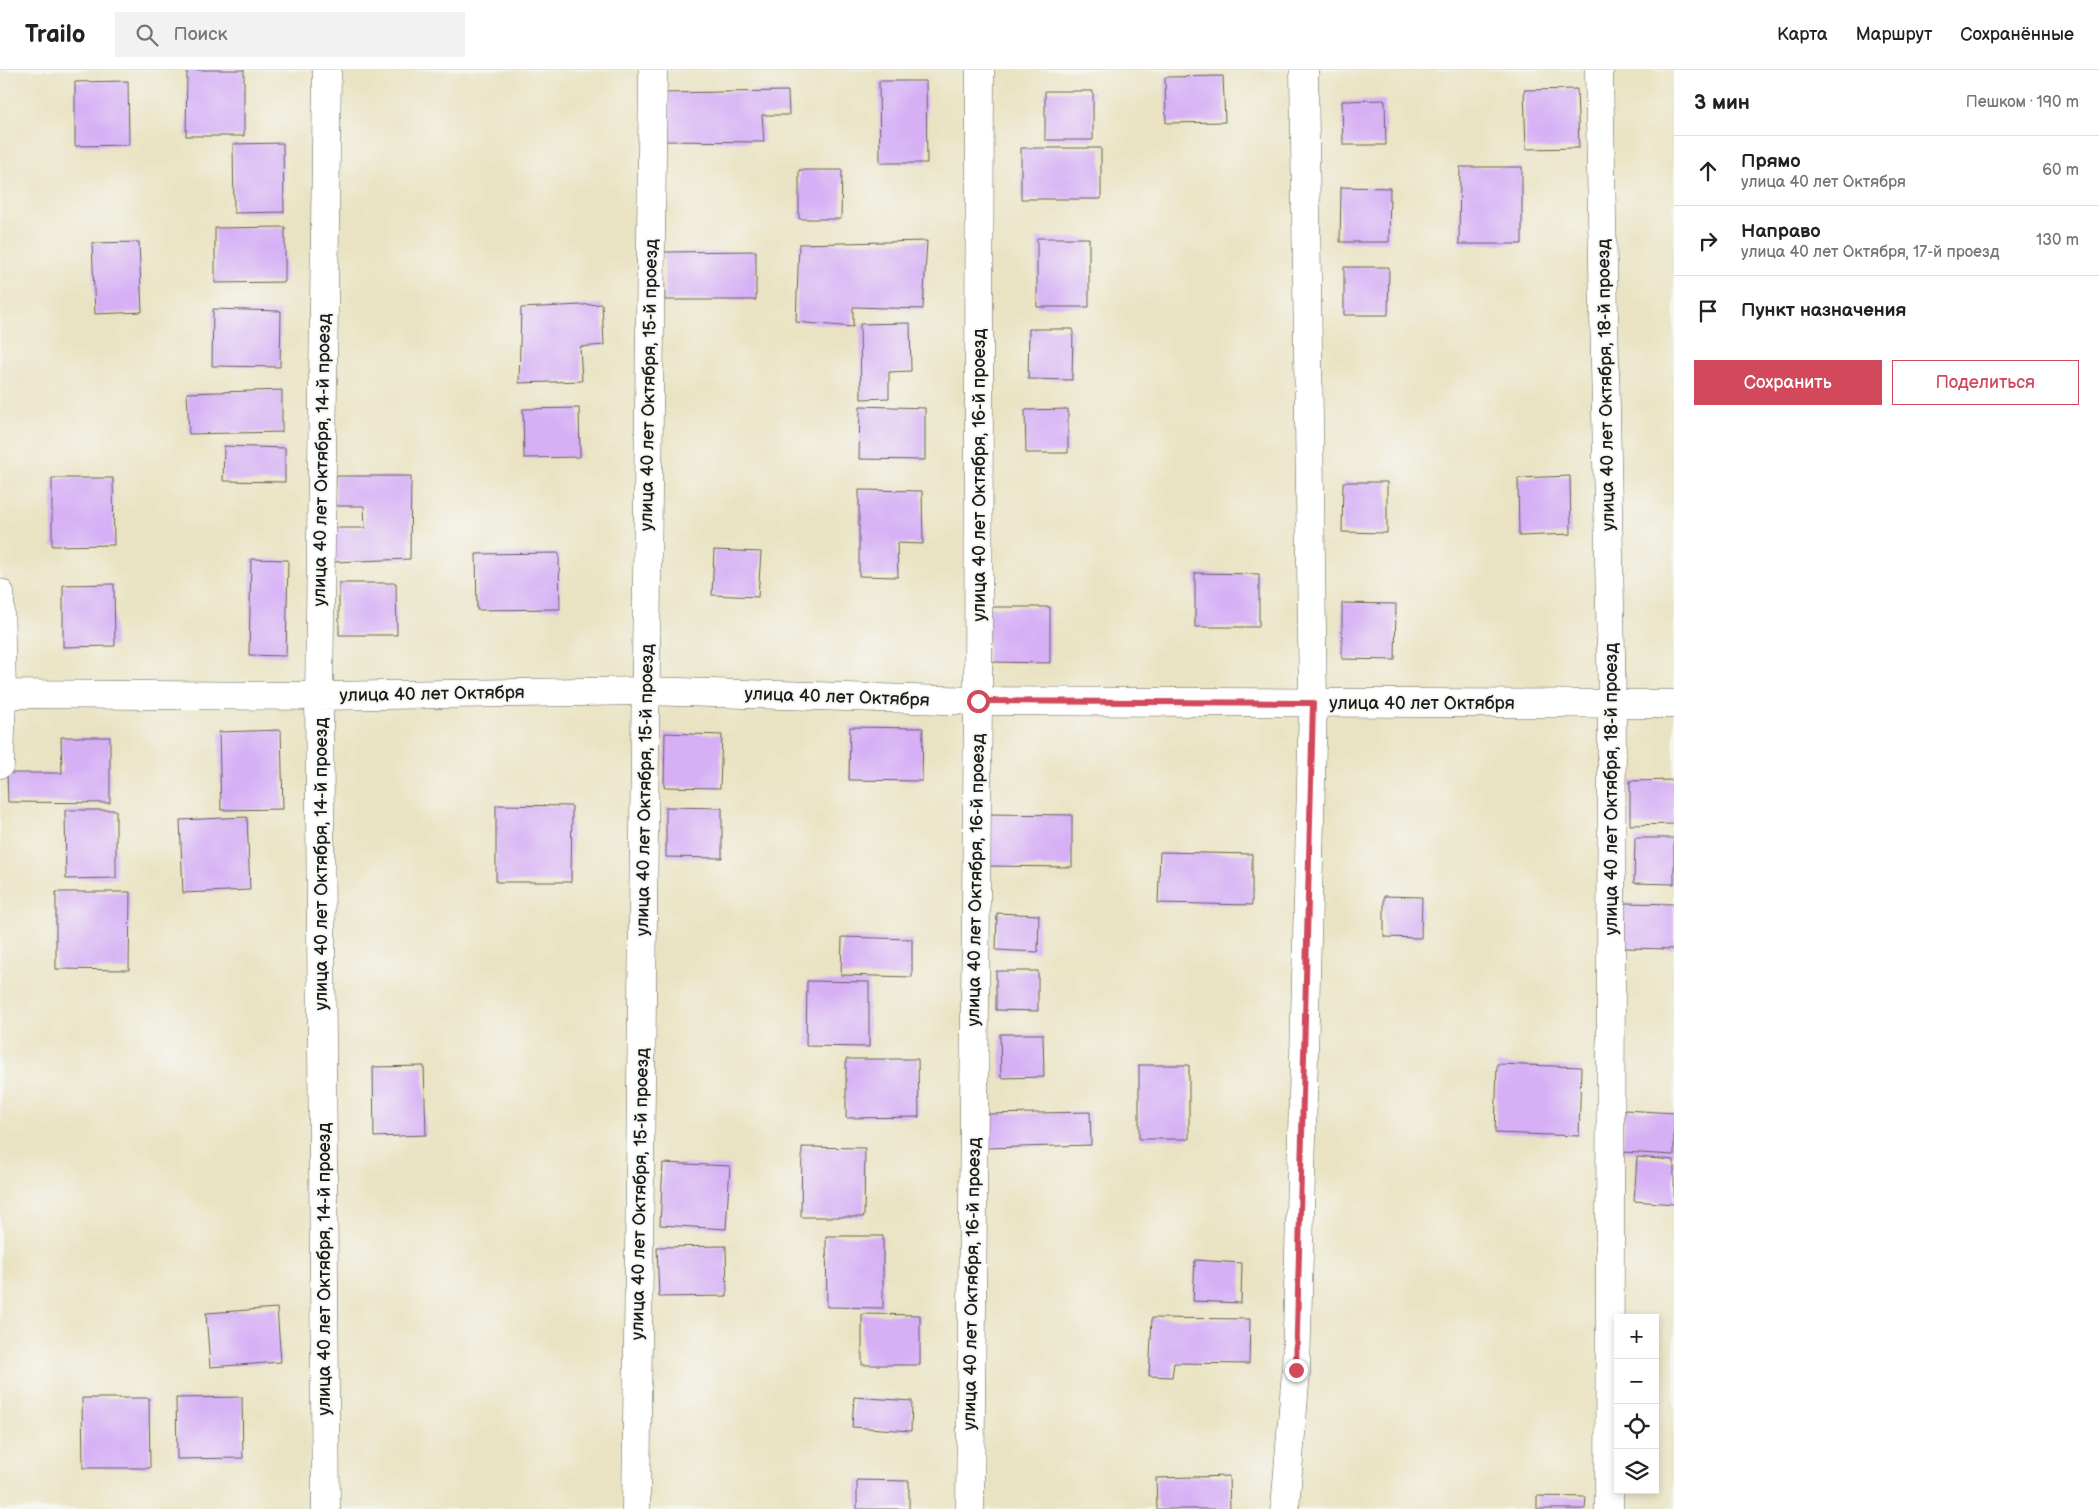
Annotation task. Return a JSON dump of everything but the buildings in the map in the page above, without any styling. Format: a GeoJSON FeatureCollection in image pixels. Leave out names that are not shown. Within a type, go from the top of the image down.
{"type":"FeatureCollection","features":[{"type":"Feature","properties":{"kind":"street","name":"улица 40 лет Октября, 14-й проезд"},"geometry":{"type":"LineString","coordinates":[[326,1509],[319,696],[328,70]]}},
{"type":"Feature","properties":{"kind":"street","name":"улица 40 лет Октября, 15-й проезд"},"geometry":{"type":"LineString","coordinates":[[636,1509],[653,70]]}},
{"type":"Feature","properties":{"kind":"street","name":"улица 40 лет Октября, 16-й проезд"},"geometry":{"type":"LineString","coordinates":[[970,1509],[978,701],[980,70]]}},
{"type":"Feature","properties":{"kind":"street"},"geometry":{"type":"LineString","coordinates":[[1285,1509],[1296,1370],[1313,703],[1304,70]]}},
{"type":"Feature","properties":{"kind":"street","name":"улица 40 лет Октября, 18-й проезд"},"geometry":{"type":"LineString","coordinates":[[1599,70],[1612,703],[1609,1509]]}},
{"type":"Feature","properties":{"kind":"street"},"geometry":{"type":"LineString","coordinates":[[0,593],[0,764]]}},
{"type":"Feature","properties":{"kind":"street","name":"улица 40 лет Октября"},"geometry":{"type":"LineString","coordinates":[[1,694],[319,696],[646,690],[978,701],[1674,704]]}},
{"type":"Feature","properties":{"kind":"route"},"geometry":{"type":"LineString","coordinates":[[978,701],[1313,703],[1296,1370]]}}]}
